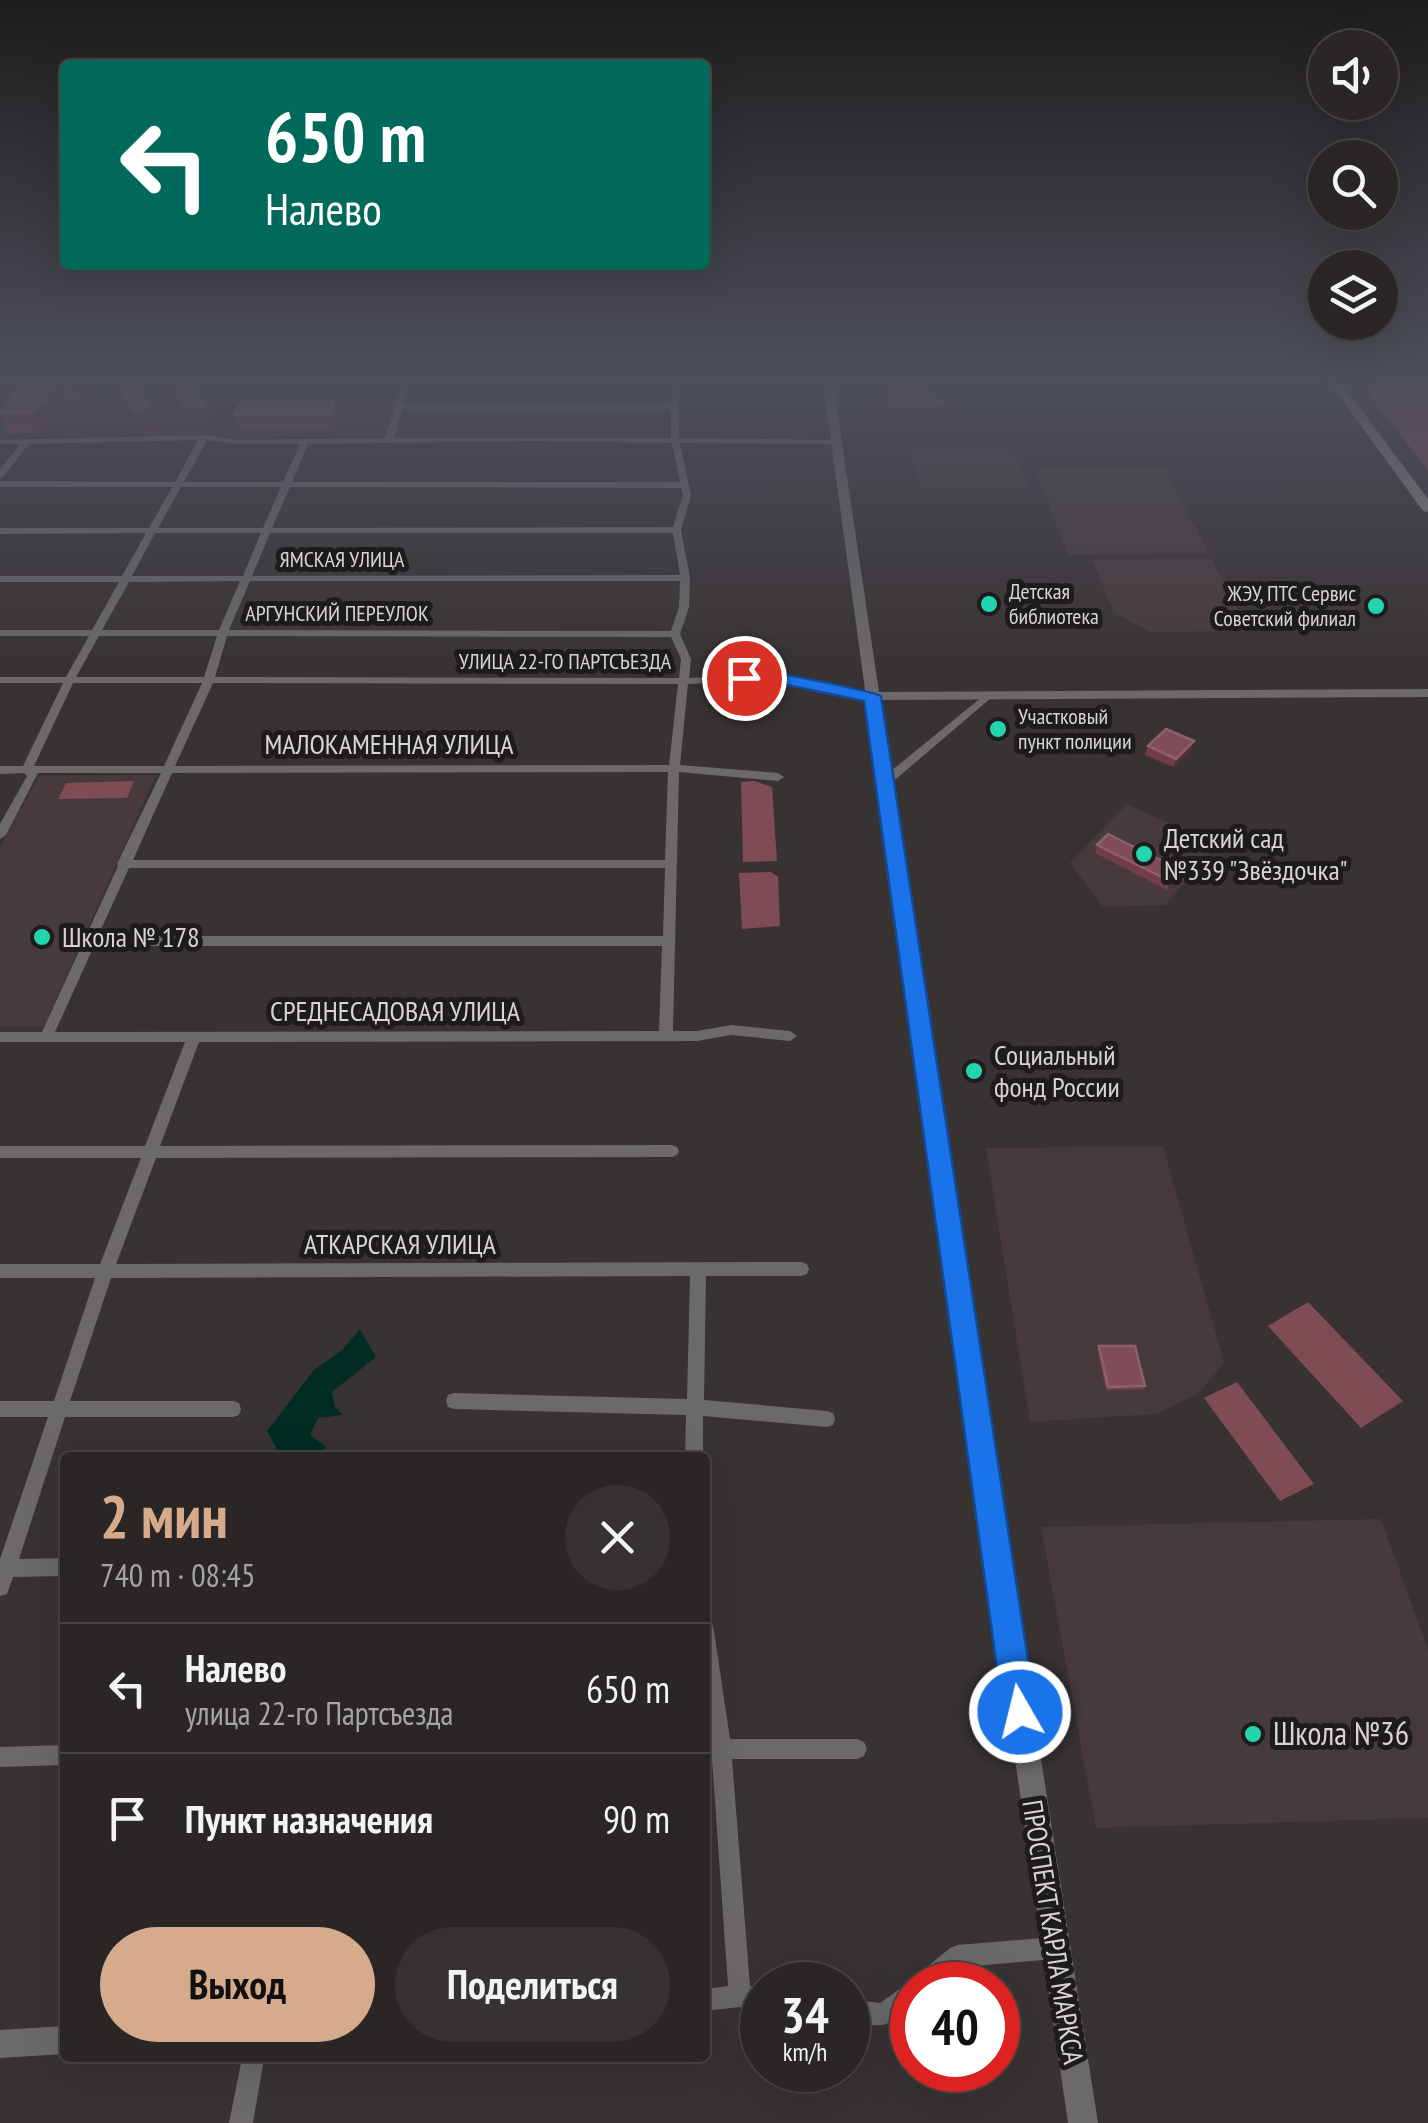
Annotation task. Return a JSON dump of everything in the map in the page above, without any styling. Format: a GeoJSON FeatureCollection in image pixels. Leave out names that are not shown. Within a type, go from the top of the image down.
{"type":"FeatureCollection","features":[{"type":"Feature","properties":{"kind":"main road"},"geometry":{"type":"LineString","coordinates":[[1404,475],[1428,508]]}},
{"type":"Feature","properties":{"kind":"street"},"geometry":{"type":"LineString","coordinates":[[0,835],[32,775],[27,770],[69,681],[184,475]]}},
{"type":"Feature","properties":{"kind":"street"},"geometry":{"type":"LineString","coordinates":[[46,1037],[208,682],[223,633],[270,529],[289,475]]}},
{"type":"Feature","properties":{"kind":"street"},"geometry":{"type":"LineString","coordinates":[[666,1036],[674,768],[686,659],[675,634],[684,607],[677,530],[688,495],[680,475]]}},
{"type":"Feature","properties":{"kind":"street","name":"ПРОСПЕКТ КАРЛА МАРКСА"},"geometry":{"type":"LineString","coordinates":[[841,475],[1083,2123]]}},
{"type":"Feature","properties":{"kind":"street"},"geometry":{"type":"LineString","coordinates":[[0,484],[682,485]]}},
{"type":"Feature","properties":{"kind":"street"},"geometry":{"type":"LineString","coordinates":[[0,531],[677,530]]}},
{"type":"Feature","properties":{"kind":"street","name":"ЯМСКАЯ УЛИЦА"},"geometry":{"type":"LineString","coordinates":[[0,580],[684,578]]}},
{"type":"Feature","properties":{"kind":"street","name":"АРГУНСКИЙ ПЕРЕУЛОК"},"geometry":{"type":"LineString","coordinates":[[0,633],[675,634]]}},
{"type":"Feature","properties":{"kind":"street","name":"УЛИЦА 22-ГО ПАРТСЪЕЗДА"},"geometry":{"type":"LineString","coordinates":[[0,680],[685,681],[774,677],[848,695],[872,696],[1428,693]]}},
{"type":"Feature","properties":{"kind":"street"},"geometry":{"type":"LineString","coordinates":[[885,782],[987,696]]}},
{"type":"Feature","properties":{"kind":"street","name":"МАЛОКАМЕННАЯ УЛИЦА"},"geometry":{"type":"LineString","coordinates":[[0,770],[674,768],[778,778]]}},
{"type":"Feature","properties":{"kind":"street"},"geometry":{"type":"LineString","coordinates":[[123,864],[670,864]]}},
{"type":"Feature","properties":{"kind":"street"},"geometry":{"type":"LineString","coordinates":[[89,941],[669,941]]}},
{"type":"Feature","properties":{"kind":"street","name":"СРЕДНЕСАДОВАЯ УЛИЦА"},"geometry":{"type":"LineString","coordinates":[[0,1037],[666,1036],[731,1030],[790,1036]]}},
{"type":"Feature","properties":{"kind":"street"},"geometry":{"type":"LineString","coordinates":[[60,1567],[2,1574],[106,1269],[194,1037]]}},
{"type":"Feature","properties":{"kind":"street"},"geometry":{"type":"LineString","coordinates":[[0,1152],[672,1151]]}},
{"type":"Feature","properties":{"kind":"street"},"geometry":{"type":"LineString","coordinates":[[694,1452],[698,1269]]}},
{"type":"Feature","properties":{"kind":"street","name":"АТКАРСКАЯ УЛИЦА"},"geometry":{"type":"LineString","coordinates":[[0,1271],[801,1269]]}},
{"type":"Feature","properties":{"kind":"street"},"geometry":{"type":"LineString","coordinates":[[454,1401],[694,1407],[827,1419]]}},
{"type":"Feature","properties":{"kind":"street"},"geometry":{"type":"LineString","coordinates":[[0,1409],[233,1409]]}},
{"type":"Feature","properties":{"kind":"street"},"geometry":{"type":"LineString","coordinates":[[710,1705],[713,1749],[746,1962]]}},
{"type":"Feature","properties":{"kind":"street"},"geometry":{"type":"LineString","coordinates":[[713,1749],[858,1749]]}},
{"type":"Feature","properties":{"kind":"street"},"geometry":{"type":"LineString","coordinates":[[0,1757],[60,1756]]}},
{"type":"Feature","properties":{"kind":"street"},"geometry":{"type":"LineString","coordinates":[[951,1962],[958,1956],[1055,1948]]}},
{"type":"Feature","properties":{"kind":"street"},"geometry":{"type":"LineString","coordinates":[[710,2000],[740,1998]]}},
{"type":"Feature","properties":{"kind":"street"},"geometry":{"type":"LineString","coordinates":[[0,2044],[60,2040]]}},
{"type":"Feature","properties":{"kind":"street"},"geometry":{"type":"LineString","coordinates":[[241,2123],[252,2062]]}},
{"type":"Feature","properties":{"kind":"shaded area"},"geometry":{"type":"Polygon","coordinates":[[[917,475],[1023,475],[1027,488],[921,489],[917,475]]]}},
{"type":"Feature","properties":{"kind":"shaded area"},"geometry":{"type":"Polygon","coordinates":[[[1037,475],[1168,475],[1209,553],[1068,555],[1037,475]]]}},
{"type":"Feature","properties":{"kind":"shaded area"},"geometry":{"type":"Polygon","coordinates":[[[1211,558],[1249,631],[1151,632],[1114,613],[1092,560],[1211,558]]]}},
{"type":"Feature","properties":{"kind":"shaded area","name":"Школа № 178"},"geometry":{"type":"Polygon","coordinates":[[[156,775],[44,1027],[0,1027],[0,847],[39,776],[156,775]]]}},
{"type":"Feature","properties":{"kind":"shaded area"},"geometry":{"type":"Polygon","coordinates":[[[134,781],[127,798],[58,799],[66,783],[134,781]]]}},
{"type":"Feature","properties":{"kind":"shaded area"},"geometry":{"type":"Polygon","coordinates":[[[754,781],[772,787],[777,861],[743,862],[741,782],[754,781]]]}},
{"type":"Feature","properties":{"kind":"shaded area","name":"Детский сад №339 \"Звёздочка\""},"geometry":{"type":"Polygon","coordinates":[[[1127,804],[1217,845],[1165,905],[1103,907],[1070,863],[1127,804]]]}},
{"type":"Feature","properties":{"kind":"shaded area"},"geometry":{"type":"Polygon","coordinates":[[[771,872],[778,877],[780,926],[742,929],[739,873],[771,872]]]}},
{"type":"Feature","properties":{"kind":"shaded area"},"geometry":{"type":"Polygon","coordinates":[[[1163,1146],[1224,1363],[1198,1394],[1156,1414],[1030,1422],[986,1148],[1163,1146]]]}},
{"type":"Feature","properties":{"kind":"shaded area"},"geometry":{"type":"Polygon","coordinates":[[[1308,1302],[1403,1401],[1361,1428],[1268,1326],[1308,1302]]]}},
{"type":"Feature","properties":{"kind":"shaded area"},"geometry":{"type":"Polygon","coordinates":[[[360,1329],[376,1357],[332,1392],[335,1407],[343,1415],[318,1418],[310,1435],[325,1446],[324,1452],[278,1452],[267,1431],[314,1370],[342,1350],[360,1329]]]}},
{"type":"Feature","properties":{"kind":"shaded area"},"geometry":{"type":"Polygon","coordinates":[[[1237,1382],[1314,1484],[1280,1501],[1204,1398],[1237,1382]]]}},
{"type":"Feature","properties":{"kind":"shaded area","name":"Школа №36"},"geometry":{"type":"Polygon","coordinates":[[[1381,1519],[1428,1650],[1428,1818],[1096,1828],[1041,1527],[1381,1519]]]}},
{"type":"Feature","properties":{"kind":"building"},"geometry":{"type":"Polygon","coordinates":[[[1166,729],[1194,741],[1176,759],[1148,746],[1166,729]]]}},
{"type":"Feature","properties":{"kind":"building"},"geometry":{"type":"Polygon","coordinates":[[[1108,834],[1181,870],[1170,881],[1097,845],[1108,834]]]}},
{"type":"Feature","properties":{"kind":"building"},"geometry":{"type":"Polygon","coordinates":[[[1099,1346],[1135,1346],[1145,1386],[1108,1387],[1099,1346]]]}},
{"type":"Feature","properties":{"kind":"place","name":"Детская библиотека"},"geometry":{"type":"Point","coordinates":[989,604]}},
{"type":"Feature","properties":{"kind":"place","name":"ЖЭУ, ПТС Сервис Советский филиал"},"geometry":{"type":"Point","coordinates":[1376,606]}},
{"type":"Feature","properties":{"kind":"place","name":"Участковый пункт полиции"},"geometry":{"type":"Point","coordinates":[998,729]}},
{"type":"Feature","properties":{"kind":"place","name":"Детский сад №339 \"Звёздочка\""},"geometry":{"type":"Point","coordinates":[1144,854]}},
{"type":"Feature","properties":{"kind":"place","name":"Школа № 178"},"geometry":{"type":"Point","coordinates":[42,937]}},
{"type":"Feature","properties":{"kind":"place","name":"Социальный фонд России"},"geometry":{"type":"Point","coordinates":[974,1071]}},
{"type":"Feature","properties":{"kind":"place","name":"Школа №36"},"geometry":{"type":"Point","coordinates":[1253,1734]}},
{"type":"Feature","properties":{"kind":"route"},"geometry":{"type":"LineString","coordinates":[[744,678],[774,677],[848,695],[872,696],[1020,1712]]}}]}
